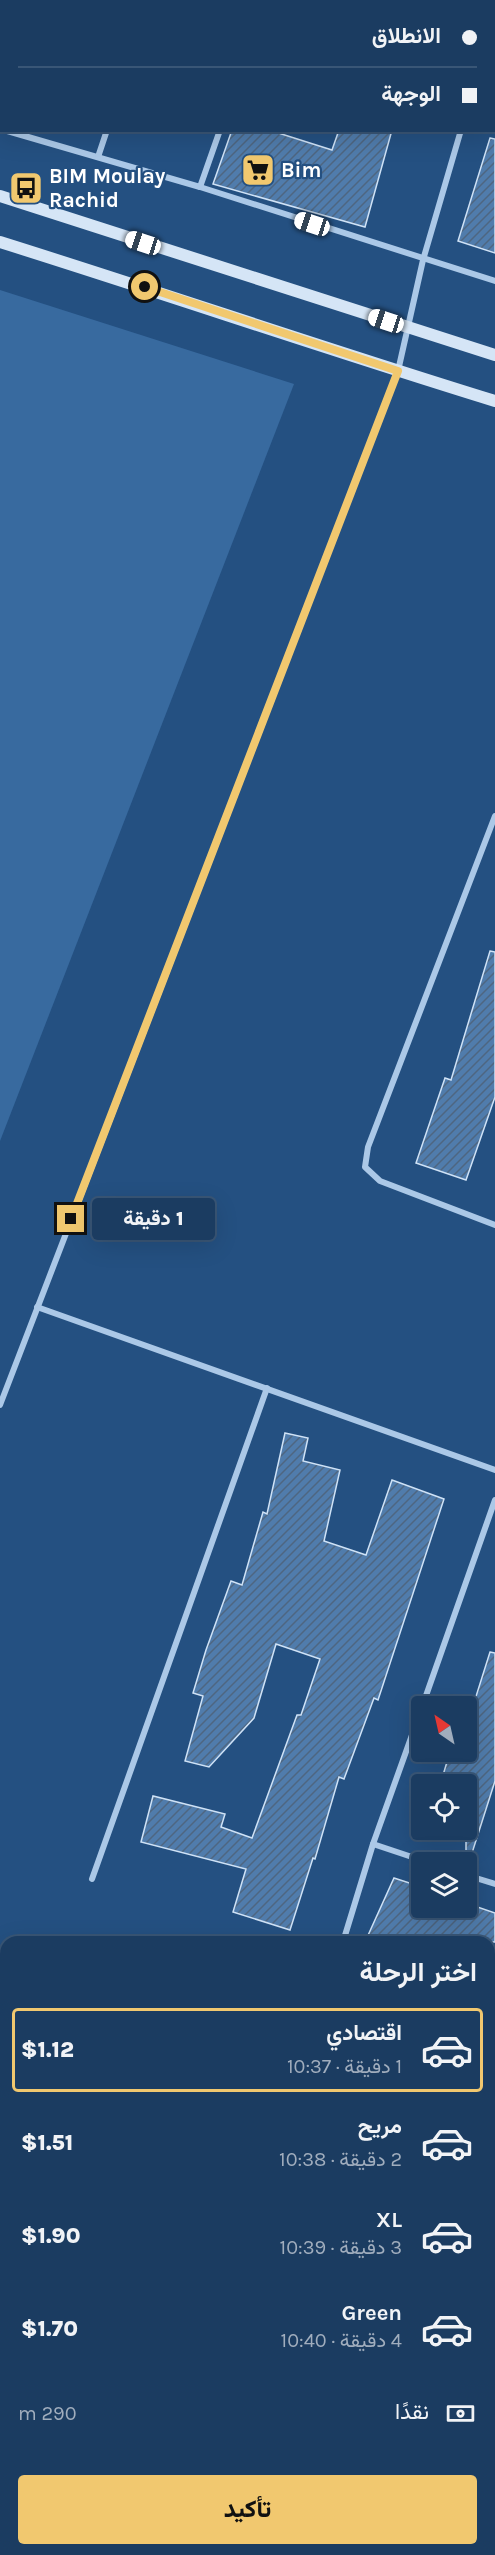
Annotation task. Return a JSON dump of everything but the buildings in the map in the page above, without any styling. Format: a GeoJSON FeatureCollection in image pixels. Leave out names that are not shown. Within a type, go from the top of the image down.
{"type":"FeatureCollection","features":[{"type":"Feature","properties":{"kind":"main road"},"geometry":{"type":"LineString","coordinates":[[0,196],[495,355]]}},
{"type":"Feature","properties":{"kind":"main road"},"geometry":{"type":"LineString","coordinates":[[0,242],[495,401]]}},
{"type":"Feature","properties":{"kind":"street"},"geometry":{"type":"LineString","coordinates":[[9,132],[200,187],[423,260],[495,281]]}},
{"type":"Feature","properties":{"kind":"street"},"geometry":{"type":"LineString","coordinates":[[98,157],[106,132]]}},
{"type":"Feature","properties":{"kind":"street"},"geometry":{"type":"LineString","coordinates":[[200,187],[219,132]]}},
{"type":"Feature","properties":{"kind":"street"},"geometry":{"type":"LineString","coordinates":[[0,1405],[398,371],[423,260],[460,132]]}},
{"type":"Feature","properties":{"kind":"street"},"geometry":{"type":"LineString","coordinates":[[495,816],[368,1147],[365,1167],[380,1181],[495,1225]]}},
{"type":"Feature","properties":{"kind":"street"},"geometry":{"type":"LineString","coordinates":[[37,1307],[495,1470]]}},
{"type":"Feature","properties":{"kind":"street"},"geometry":{"type":"LineString","coordinates":[[92,1879],[267,1388]]}},
{"type":"Feature","properties":{"kind":"street"},"geometry":{"type":"LineString","coordinates":[[426,1696],[495,1500]]}},
{"type":"Feature","properties":{"kind":"street"},"geometry":{"type":"LineString","coordinates":[[345,1936],[373,1844],[411,1738]]}},
{"type":"Feature","properties":{"kind":"street"},"geometry":{"type":"LineString","coordinates":[[373,1844],[411,1857]]}},
{"type":"Feature","properties":{"kind":"street"},"geometry":{"type":"LineString","coordinates":[[477,1878],[495,1884]]}},
{"type":"Feature","properties":{"kind":"shaded area"},"geometry":{"type":"Polygon","coordinates":[[[0,290],[294,384],[0,1141],[0,290]]]}},
{"type":"Feature","properties":{"kind":"place","name":"Bim"},"geometry":{"type":"Point","coordinates":[258,170]}},
{"type":"Feature","properties":{"kind":"place","name":"BIM Moulay Rachid"},"geometry":{"type":"Point","coordinates":[26,188]}},
{"type":"Feature","properties":{"kind":"route"},"geometry":{"type":"LineString","coordinates":[[71,1219],[398,371],[145,287]]}}]}
